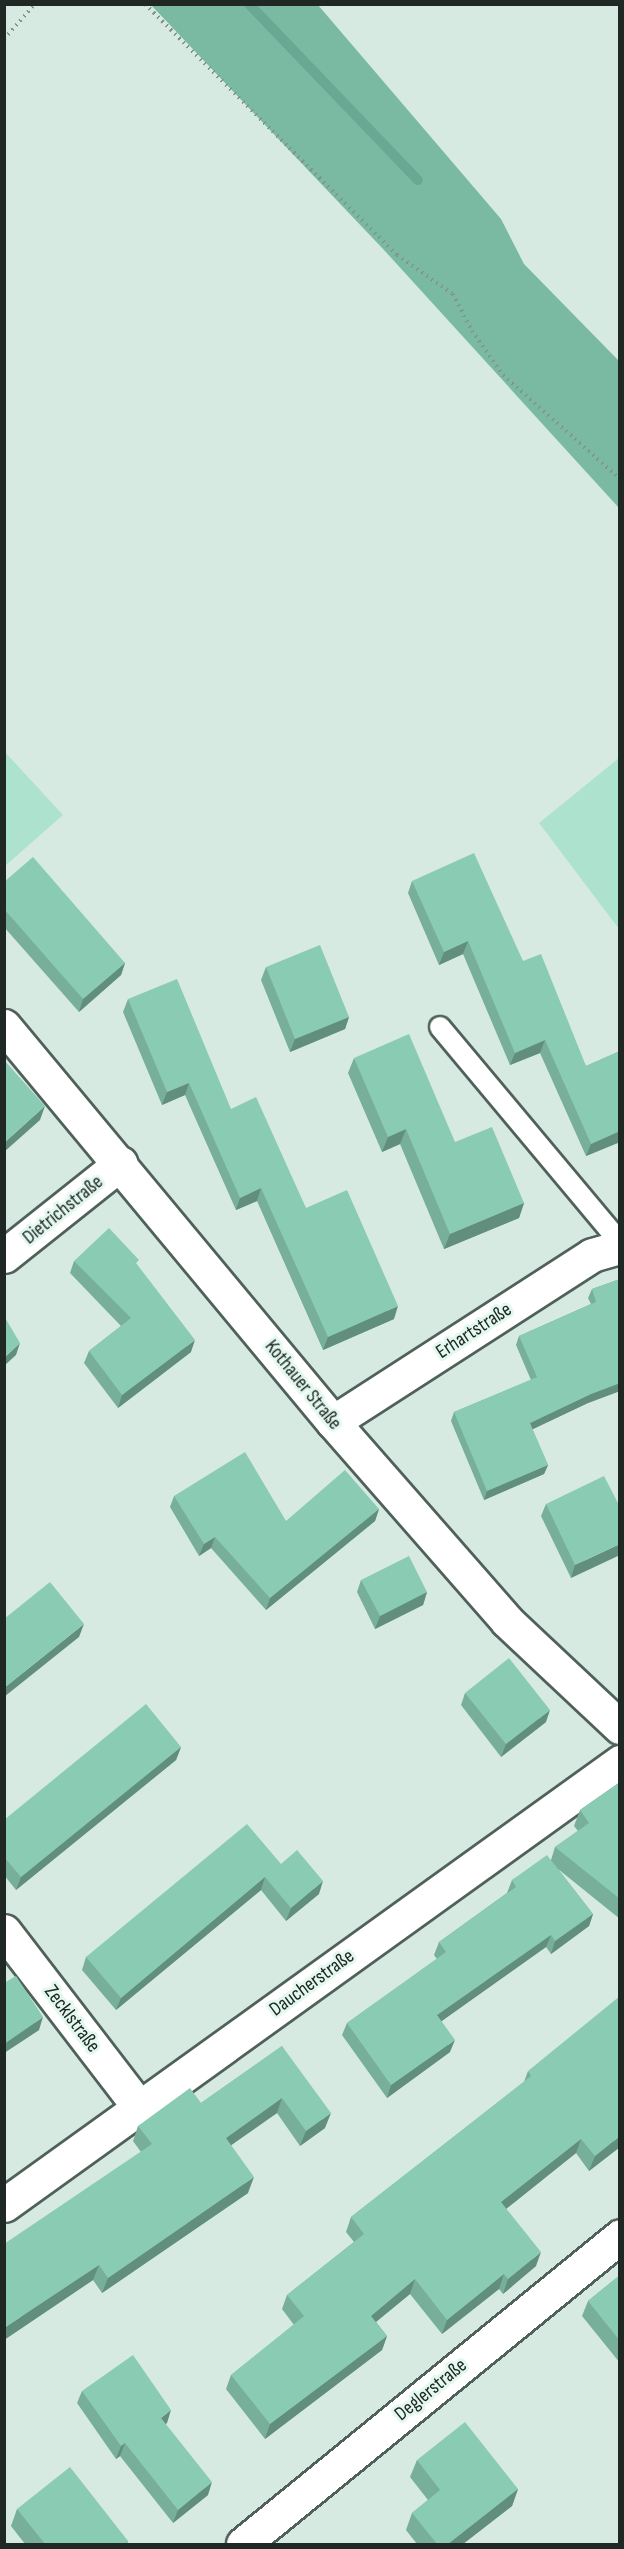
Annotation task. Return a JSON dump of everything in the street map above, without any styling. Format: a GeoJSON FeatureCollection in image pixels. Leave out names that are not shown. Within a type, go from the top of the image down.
{"type":"FeatureCollection","features":[{"type":"Feature","properties":{"kind":"street","name":"Kothauer Straße"},"geometry":{"type":"LineString","coordinates":[[4,1026],[122,1163],[333,1422],[507,1621],[620,1727]]}},
{"type":"Feature","properties":{"kind":"street","name":"Dietrichstraße"},"geometry":{"type":"LineString","coordinates":[[4,1256],[122,1163]]}},
{"type":"Feature","properties":{"kind":"street","name":"Erhartstraße"},"geometry":{"type":"LineString","coordinates":[[333,1422],[592,1255],[620,1245]]}},
{"type":"Feature","properties":{"kind":"street","name":"Daucherstraße"},"geometry":{"type":"LineString","coordinates":[[4,2205],[620,1762]]}},
{"type":"Feature","properties":{"kind":"street","name":"Zecklstraße"},"geometry":{"type":"LineString","coordinates":[[4,1931],[139,2107]]}},
{"type":"Feature","properties":{"kind":"street","name":"Deglerstraße"},"geometry":{"type":"LineString","coordinates":[[243,2544],[620,2236]]}},
{"type":"Feature","properties":{"kind":"lane"},"geometry":{"type":"LineString","coordinates":[[440,1027],[620,1245]]}},
{"type":"Feature","properties":{"kind":"path"},"geometry":{"type":"LineString","coordinates":[[4,39],[34,4]]}},
{"type":"Feature","properties":{"kind":"path"},"geometry":{"type":"LineString","coordinates":[[145,4],[398,255],[453,294],[471,331],[504,375],[620,479]]}},
{"type":"Feature","properties":{"kind":"green space"},"geometry":{"type":"Polygon","coordinates":[[[151,5],[318,5],[501,219],[524,264],[619,361],[619,508],[384,250],[151,5]]]}},
{"type":"Feature","properties":{"kind":"green space"},"geometry":{"type":"Polygon","coordinates":[[[4,751],[63,815],[5,866],[4,866],[4,751]]]}},
{"type":"Feature","properties":{"kind":"green space"},"geometry":{"type":"Polygon","coordinates":[[[619,758],[619,929],[539,823],[619,758]]]}},
{"type":"Feature","properties":{"kind":"building"},"geometry":{"type":"Polygon","coordinates":[[[474,853],[523,961],[541,954],[586,1066],[620,1051],[620,1131],[591,1144],[545,1040],[515,1053],[468,941],[444,952],[412,881],[474,853]]]}},
{"type":"Feature","properties":{"kind":"building"},"geometry":{"type":"Polygon","coordinates":[[[33,857],[125,963],[83,999],[4,909],[4,882],[33,857]]]}},
{"type":"Feature","properties":{"kind":"building"},"geometry":{"type":"Polygon","coordinates":[[[320,945],[349,1017],[295,1039],[266,967],[320,945]]]}},
{"type":"Feature","properties":{"kind":"building"},"geometry":{"type":"Polygon","coordinates":[[[177,979],[231,1109],[256,1097],[306,1208],[347,1190],[398,1306],[328,1337],[261,1188],[240,1198],[189,1083],[167,1092],[128,999],[177,979]]]}},
{"type":"Feature","properties":{"kind":"building"},"geometry":{"type":"Polygon","coordinates":[[[409,1034],[455,1142],[492,1127],[524,1203],[450,1234],[406,1129],[388,1137],[354,1058],[409,1034]]]}},
{"type":"Feature","properties":{"kind":"building"},"geometry":{"type":"Polygon","coordinates":[[[4,1060],[45,1106],[4,1143],[4,1060]]]}},
{"type":"Feature","properties":{"kind":"building"},"geometry":{"type":"Polygon","coordinates":[[[109,1228],[139,1260],[136,1263],[195,1340],[122,1395],[89,1351],[131,1318],[74,1261],[109,1228]]]}},
{"type":"Feature","properties":{"kind":"building"},"geometry":{"type":"Polygon","coordinates":[[[620,1279],[620,1383],[530,1423],[548,1465],[487,1491],[454,1412],[537,1377],[519,1336],[596,1302],[592,1289],[620,1279]]]}},
{"type":"Feature","properties":{"kind":"building"},"geometry":{"type":"Polygon","coordinates":[[[4,1316],[20,1343],[4,1358],[4,1316]]]}},
{"type":"Feature","properties":{"kind":"building"},"geometry":{"type":"Polygon","coordinates":[[[245,1452],[286,1521],[345,1470],[379,1509],[270,1598],[215,1537],[204,1544],[174,1496],[245,1452]]]}},
{"type":"Feature","properties":{"kind":"building"},"geometry":{"type":"Polygon","coordinates":[[[604,1476],[620,1507],[620,1544],[575,1565],[546,1504],[604,1476]]]}},
{"type":"Feature","properties":{"kind":"building"},"geometry":{"type":"Polygon","coordinates":[[[409,1556],[427,1592],[380,1616],[361,1580],[409,1556]]]}},
{"type":"Feature","properties":{"kind":"building"},"geometry":{"type":"Polygon","coordinates":[[[50,1582],[84,1624],[4,1688],[4,1619],[50,1582]]]}},
{"type":"Feature","properties":{"kind":"building"},"geometry":{"type":"Polygon","coordinates":[[[509,1658],[550,1710],[506,1744],[465,1693],[509,1658]]]}},
{"type":"Feature","properties":{"kind":"building"},"geometry":{"type":"Polygon","coordinates":[[[146,1704],[181,1747],[21,1877],[4,1857],[4,1820],[146,1704]]]}},
{"type":"Feature","properties":{"kind":"building"},"geometry":{"type":"Polygon","coordinates":[[[620,1782],[620,1899],[555,1847],[589,1823],[580,1810],[620,1782]]]}},
{"type":"Feature","properties":{"kind":"building"},"geometry":{"type":"Polygon","coordinates":[[[247,1824],[281,1864],[297,1850],[323,1881],[291,1908],[265,1877],[121,1998],[86,1957],[247,1824]]]}},
{"type":"Feature","properties":{"kind":"building"},"geometry":{"type":"Polygon","coordinates":[[[547,1855],[593,1914],[555,1941],[551,1935],[437,2015],[455,2040],[391,2085],[347,2023],[446,1952],[439,1942],[516,1887],[512,1880],[547,1855]]]}},
{"type":"Feature","properties":{"kind":"building"},"geometry":{"type":"Polygon","coordinates":[[[16,1976],[43,2017],[7,2042],[4,2038],[4,1983],[16,1976]]]}},
{"type":"Feature","properties":{"kind":"building"},"geometry":{"type":"Polygon","coordinates":[[[620,1996],[620,2136],[595,2156],[581,2139],[501,2202],[541,2252],[508,2279],[504,2274],[447,2320],[415,2279],[371,2316],[387,2336],[270,2424],[231,2375],[304,2316],[287,2295],[364,2234],[351,2217],[531,2076],[528,2071],[620,1996]]]}},
{"type":"Feature","properties":{"kind":"building"},"geometry":{"type":"Polygon","coordinates":[[[282,2046],[331,2113],[306,2131],[282,2098],[226,2138],[254,2177],[108,2278],[99,2265],[4,2328],[4,2244],[152,2144],[138,2126],[190,2088],[201,2103],[282,2046]]]}},
{"type":"Feature","properties":{"kind":"building"},"geometry":{"type":"Polygon","coordinates":[[[620,2275],[620,2341],[588,2301],[620,2275]]]}},
{"type":"Feature","properties":{"kind":"building"},"geometry":{"type":"Polygon","coordinates":[[[133,2355],[171,2410],[161,2418],[212,2482],[178,2510],[125,2443],[121,2446],[82,2391],[133,2355]]]}},
{"type":"Feature","properties":{"kind":"building"},"geometry":{"type":"Polygon","coordinates":[[[465,2422],[518,2489],[448,2544],[437,2544],[412,2513],[440,2490],[417,2460],[465,2422]]]}},
{"type":"Feature","properties":{"kind":"building"},"geometry":{"type":"Polygon","coordinates":[[[70,2467],[128,2541],[124,2544],[45,2544],[17,2509],[70,2467]]]}},
{"type":"Feature","properties":{"kind":"waterway"},"geometry":{"type":"LineString","coordinates":[[249,4],[418,180]]}}]}
